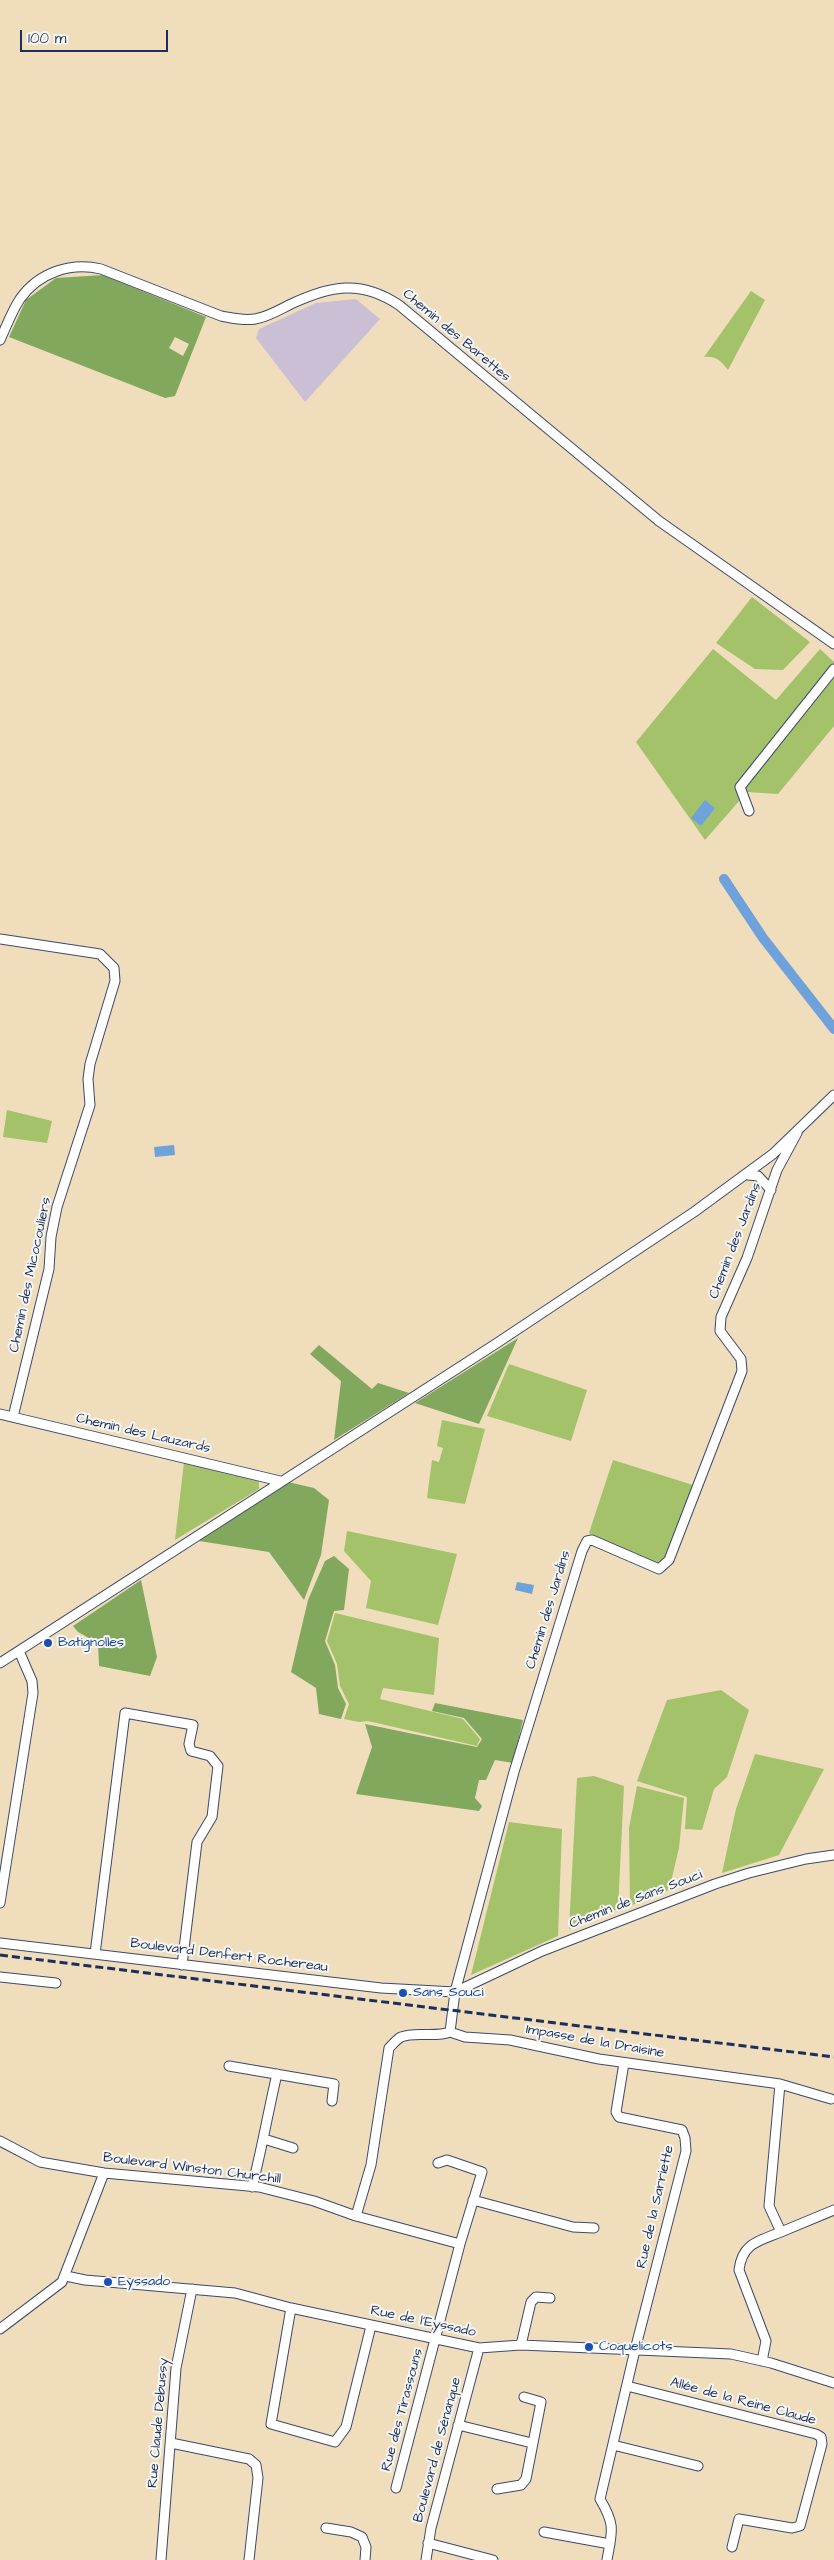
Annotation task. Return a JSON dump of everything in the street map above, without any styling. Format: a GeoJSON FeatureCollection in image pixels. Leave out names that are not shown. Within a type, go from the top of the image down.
{"type":"FeatureCollection","features":[{"type":"Feature","properties":{"kind":"street","name":"Chemin des Barettes"},"geometry":{"type":"LineString","coordinates":[[0,340],[20,299],[29,288],[42,277],[55,271],[70,268],[86,266],[102,269],[221,316],[239,320],[255,319],[268,315],[325,290],[340,288],[372,291],[399,305],[659,521],[834,644]]}},
{"type":"Feature","properties":{"kind":"street"},"geometry":{"type":"LineString","coordinates":[[749,811],[740,787],[834,669]]}},
{"type":"Feature","properties":{"kind":"street","name":"Chemin des Micocouliers"},"geometry":{"type":"LineString","coordinates":[[0,939],[100,954],[114,968],[116,981],[90,1064],[88,1079],[90,1105],[57,1207],[51,1237],[49,1269],[13,1417]]}},
{"type":"Feature","properties":{"kind":"street"},"geometry":{"type":"LineString","coordinates":[[0,1663],[497,1343],[748,1175],[797,1133],[834,1095]]}},
{"type":"Feature","properties":{"kind":"street","name":"Chemin des Jardins"},"geometry":{"type":"LineString","coordinates":[[455,1992],[514,1772],[582,1551],[587,1541],[592,1540],[659,1569],[669,1560],[742,1371],[741,1359],[720,1331],[719,1326],[777,1170],[797,1133]]}},
{"type":"Feature","properties":{"kind":"street"},"geometry":{"type":"LineString","coordinates":[[748,1175],[758,1176],[771,1190]]}},
{"type":"Feature","properties":{"kind":"street","name":"Chemin des Lauzards"},"geometry":{"type":"LineString","coordinates":[[0,1414],[280,1481]]}},
{"type":"Feature","properties":{"kind":"street"},"geometry":{"type":"LineString","coordinates":[[0,1904],[33,1693],[32,1681],[20,1651]]}},
{"type":"Feature","properties":{"kind":"street"},"geometry":{"type":"LineString","coordinates":[[95,1954],[124,1713],[193,1725],[189,1744],[192,1751],[210,1756],[218,1766],[212,1816],[197,1842],[182,1965]]}},
{"type":"Feature","properties":{"kind":"street","name":"Chemin de Sans Souci"},"geometry":{"type":"LineString","coordinates":[[455,1992],[542,1951],[715,1884],[749,1872],[806,1859],[834,1855]]}},
{"type":"Feature","properties":{"kind":"street","name":"Boulevard Denfert Rochereau"},"geometry":{"type":"LineString","coordinates":[[0,1943],[381,1988],[455,1992]]}},
{"type":"Feature","properties":{"kind":"street"},"geometry":{"type":"LineString","coordinates":[[0,1977],[56,1983]]}},
{"type":"Feature","properties":{"kind":"street"},"geometry":{"type":"LineString","coordinates":[[356,2216],[371,2165],[388,2048],[401,2037],[418,2035],[439,2036],[450,2032],[455,1992]]}},
{"type":"Feature","properties":{"kind":"street","name":"Impasse de la Draisine"},"geometry":{"type":"LineString","coordinates":[[450,2032],[465,2037],[510,2040],[624,2063],[780,2084],[831,2099]]}},
{"type":"Feature","properties":{"kind":"street","name":"Rue de la Sarriette"},"geometry":{"type":"LineString","coordinates":[[624,2063],[616,2112],[618,2117],[682,2130],[686,2151],[635,2350]]}},
{"type":"Feature","properties":{"kind":"street"},"geometry":{"type":"LineString","coordinates":[[229,2066],[334,2084],[332,2101]]}},
{"type":"Feature","properties":{"kind":"street"},"geometry":{"type":"LineString","coordinates":[[252,2187],[277,2074]]}},
{"type":"Feature","properties":{"kind":"street"},"geometry":{"type":"LineString","coordinates":[[780,2084],[769,2206],[781,2232]]}},
{"type":"Feature","properties":{"kind":"street"},"geometry":{"type":"LineString","coordinates":[[264,2138],[293,2148]]}},
{"type":"Feature","properties":{"kind":"street","name":"Boulevard Winston Churchill"},"geometry":{"type":"LineString","coordinates":[[0,2141],[40,2162],[104,2173],[252,2187],[314,2201],[356,2216],[460,2244]]}},
{"type":"Feature","properties":{"kind":"street","name":"Rue des Tirassouns"},"geometry":{"type":"LineString","coordinates":[[396,2488],[437,2339],[460,2244],[482,2172],[447,2160],[438,2162]]}},
{"type":"Feature","properties":{"kind":"street"},"geometry":{"type":"LineString","coordinates":[[0,2329],[53,2290],[66,2276],[104,2173]]}},
{"type":"Feature","properties":{"kind":"street"},"geometry":{"type":"LineString","coordinates":[[473,2200],[572,2227],[594,2228]]}},
{"type":"Feature","properties":{"kind":"street"},"geometry":{"type":"LineString","coordinates":[[762,2361],[766,2341],[739,2270],[740,2258],[747,2247],[834,2210]]}},
{"type":"Feature","properties":{"kind":"street","name":"Rue de l'Eyssado"},"geometry":{"type":"LineString","coordinates":[[66,2276],[85,2280],[235,2293],[291,2308],[478,2348],[521,2345],[731,2354],[762,2361],[834,2383]]}},
{"type":"Feature","properties":{"kind":"street","name":"Rue Claude Debussy"},"geometry":{"type":"LineString","coordinates":[[161,2560],[176,2368],[192,2289]]}},
{"type":"Feature","properties":{"kind":"street"},"geometry":{"type":"LineString","coordinates":[[521,2345],[531,2302],[536,2297],[550,2298]]}},
{"type":"Feature","properties":{"kind":"street"},"geometry":{"type":"LineString","coordinates":[[291,2308],[270,2424],[335,2442],[346,2427],[371,2326]]}},
{"type":"Feature","properties":{"kind":"street","name":"Boulevard de Sénanque"},"geometry":{"type":"LineString","coordinates":[[426,2560],[428,2543],[478,2348]]}},
{"type":"Feature","properties":{"kind":"street"},"geometry":{"type":"LineString","coordinates":[[607,2560],[613,2526],[610,2516],[600,2499],[635,2350]]}},
{"type":"Feature","properties":{"kind":"street","name":"Allée de la Reine Claude"},"geometry":{"type":"LineString","coordinates":[[627,2386],[806,2431],[821,2437],[822,2444],[800,2526],[792,2528],[739,2519],[732,2547]]}},
{"type":"Feature","properties":{"kind":"street"},"geometry":{"type":"LineString","coordinates":[[497,2489],[521,2485],[526,2479],[541,2402],[524,2397]]}},
{"type":"Feature","properties":{"kind":"street"},"geometry":{"type":"LineString","coordinates":[[458,2425],[532,2443]]}},
{"type":"Feature","properties":{"kind":"street"},"geometry":{"type":"LineString","coordinates":[[171,2443],[249,2459],[256,2465],[258,2478],[249,2560]]}},
{"type":"Feature","properties":{"kind":"street"},"geometry":{"type":"LineString","coordinates":[[613,2445],[698,2466]]}},
{"type":"Feature","properties":{"kind":"street"},"geometry":{"type":"LineString","coordinates":[[326,2528],[351,2532],[362,2537],[366,2547],[365,2560]]}},
{"type":"Feature","properties":{"kind":"street"},"geometry":{"type":"LineString","coordinates":[[544,2532],[610,2544]]}},
{"type":"Feature","properties":{"kind":"street"},"geometry":{"type":"LineString","coordinates":[[428,2543],[492,2560]]}},
{"type":"Feature","properties":{"kind":"shaded area"},"geometry":{"type":"Polygon","coordinates":[[[356,299],[380,319],[305,402],[256,338],[259,329],[316,303],[356,299]]]}},
{"type":"Feature","properties":{"kind":"green space"},"geometry":{"type":"Polygon","coordinates":[[[103,275],[206,317],[175,396],[165,398],[9,337],[26,300],[56,278],[103,275]],[[175,337],[169,348],[183,356],[189,344],[175,337]]]}},
{"type":"Feature","properties":{"kind":"green space"},"geometry":{"type":"Polygon","coordinates":[[[751,291],[765,300],[728,370],[718,359],[704,357],[751,291]]]}},
{"type":"Feature","properties":{"kind":"green space"},"geometry":{"type":"Polygon","coordinates":[[[752,597],[810,642],[783,670],[755,669],[716,643],[752,597]]]}},
{"type":"Feature","properties":{"kind":"green space"},"geometry":{"type":"Polygon","coordinates":[[[713,649],[776,700],[820,649],[834,662],[834,726],[778,794],[747,792],[705,840],[636,742],[713,649]]]}},
{"type":"Feature","properties":{"kind":"green space"},"geometry":{"type":"Polygon","coordinates":[[[7,1110],[52,1121],[47,1143],[3,1137],[7,1110]]]}},
{"type":"Feature","properties":{"kind":"green space"},"geometry":{"type":"Polygon","coordinates":[[[518,1338],[479,1424],[415,1403],[518,1338]]]}},
{"type":"Feature","properties":{"kind":"green space"},"geometry":{"type":"Polygon","coordinates":[[[319,1345],[372,1389],[378,1383],[409,1393],[334,1440],[341,1381],[310,1354],[319,1345]]]}},
{"type":"Feature","properties":{"kind":"green space"},"geometry":{"type":"Polygon","coordinates":[[[509,1364],[587,1390],[571,1441],[487,1416],[509,1364]]]}},
{"type":"Feature","properties":{"kind":"green space"},"geometry":{"type":"Polygon","coordinates":[[[442,1420],[485,1429],[465,1504],[427,1498],[432,1460],[439,1462],[443,1448],[437,1446],[442,1420]]]}},
{"type":"Feature","properties":{"kind":"green space"},"geometry":{"type":"Polygon","coordinates":[[[613,1460],[693,1485],[664,1560],[654,1564],[589,1533],[613,1460]]]}},
{"type":"Feature","properties":{"kind":"green space"},"geometry":{"type":"Polygon","coordinates":[[[184,1462],[259,1481],[259,1489],[175,1540],[184,1462]]]}},
{"type":"Feature","properties":{"kind":"green space"},"geometry":{"type":"Polygon","coordinates":[[[288,1482],[314,1488],[329,1500],[321,1555],[304,1600],[269,1552],[199,1541],[288,1482]]]}},
{"type":"Feature","properties":{"kind":"green space"},"geometry":{"type":"Polygon","coordinates":[[[347,1531],[457,1554],[438,1625],[366,1608],[371,1581],[344,1551],[347,1531]]]}},
{"type":"Feature","properties":{"kind":"green space"},"geometry":{"type":"Polygon","coordinates":[[[334,1556],[349,1569],[344,1610],[334,1611],[325,1641],[335,1665],[338,1688],[346,1704],[341,1719],[319,1714],[316,1688],[291,1672],[308,1600],[325,1561],[334,1556]]]}},
{"type":"Feature","properties":{"kind":"green space"},"geometry":{"type":"Polygon","coordinates":[[[141,1580],[157,1657],[150,1676],[99,1666],[98,1643],[78,1632],[73,1626],[141,1580]]]}},
{"type":"Feature","properties":{"kind":"green space"},"geometry":{"type":"Polygon","coordinates":[[[335,1613],[439,1638],[434,1695],[383,1688],[380,1699],[463,1719],[480,1739],[477,1746],[368,1721],[359,1722],[344,1719],[349,1704],[340,1686],[337,1664],[327,1641],[335,1613]]]}},
{"type":"Feature","properties":{"kind":"green space"},"geometry":{"type":"Polygon","coordinates":[[[721,1690],[749,1710],[727,1777],[714,1789],[702,1830],[685,1829],[687,1797],[637,1781],[667,1700],[721,1690]]]}},
{"type":"Feature","properties":{"kind":"green space"},"geometry":{"type":"Polygon","coordinates":[[[435,1703],[523,1720],[513,1763],[495,1760],[486,1780],[479,1780],[475,1798],[482,1806],[479,1811],[356,1794],[372,1747],[365,1724],[477,1747],[482,1739],[464,1718],[432,1711],[435,1703]]]}},
{"type":"Feature","properties":{"kind":"green space"},"geometry":{"type":"Polygon","coordinates":[[[755,1754],[824,1769],[779,1855],[722,1873],[736,1809],[755,1754]]]}},
{"type":"Feature","properties":{"kind":"green space"},"geometry":{"type":"Polygon","coordinates":[[[594,1776],[624,1786],[618,1909],[569,1929],[577,1778],[594,1776]]]}},
{"type":"Feature","properties":{"kind":"green space"},"geometry":{"type":"Polygon","coordinates":[[[637,1786],[684,1798],[679,1848],[669,1890],[630,1906],[629,1828],[637,1786]]]}},
{"type":"Feature","properties":{"kind":"green space"},"geometry":{"type":"Polygon","coordinates":[[[509,1822],[562,1829],[558,1936],[471,1975],[509,1822]]]}},
{"type":"Feature","properties":{"kind":"water"},"geometry":{"type":"Polygon","coordinates":[[[705,800],[715,808],[701,826],[691,818],[705,800]]]}},
{"type":"Feature","properties":{"kind":"water"},"geometry":{"type":"Polygon","coordinates":[[[174,1145],[175,1155],[155,1157],[154,1147],[174,1145]]]}},
{"type":"Feature","properties":{"kind":"water"},"geometry":{"type":"Polygon","coordinates":[[[517,1582],[534,1585],[532,1594],[515,1590],[517,1582]]]}},
{"type":"Feature","properties":{"kind":"waterway"},"geometry":{"type":"LineString","coordinates":[[724,879],[763,938],[834,1029]]}},
{"type":"Feature","properties":{"kind":"railway"},"geometry":{"type":"LineString","coordinates":[[0,1955],[834,2057]]}},
{"type":"Feature","properties":{"kind":"place","name":"Batignolles"},"geometry":{"type":"Point","coordinates":[48,1643]}},
{"type":"Feature","properties":{"kind":"place","name":"Sans Souci"},"geometry":{"type":"Point","coordinates":[403,1993]}},
{"type":"Feature","properties":{"kind":"place","name":"Eyssado"},"geometry":{"type":"Point","coordinates":[108,2282]}},
{"type":"Feature","properties":{"kind":"place","name":"Coquelicots"},"geometry":{"type":"Point","coordinates":[589,2347]}}]}
